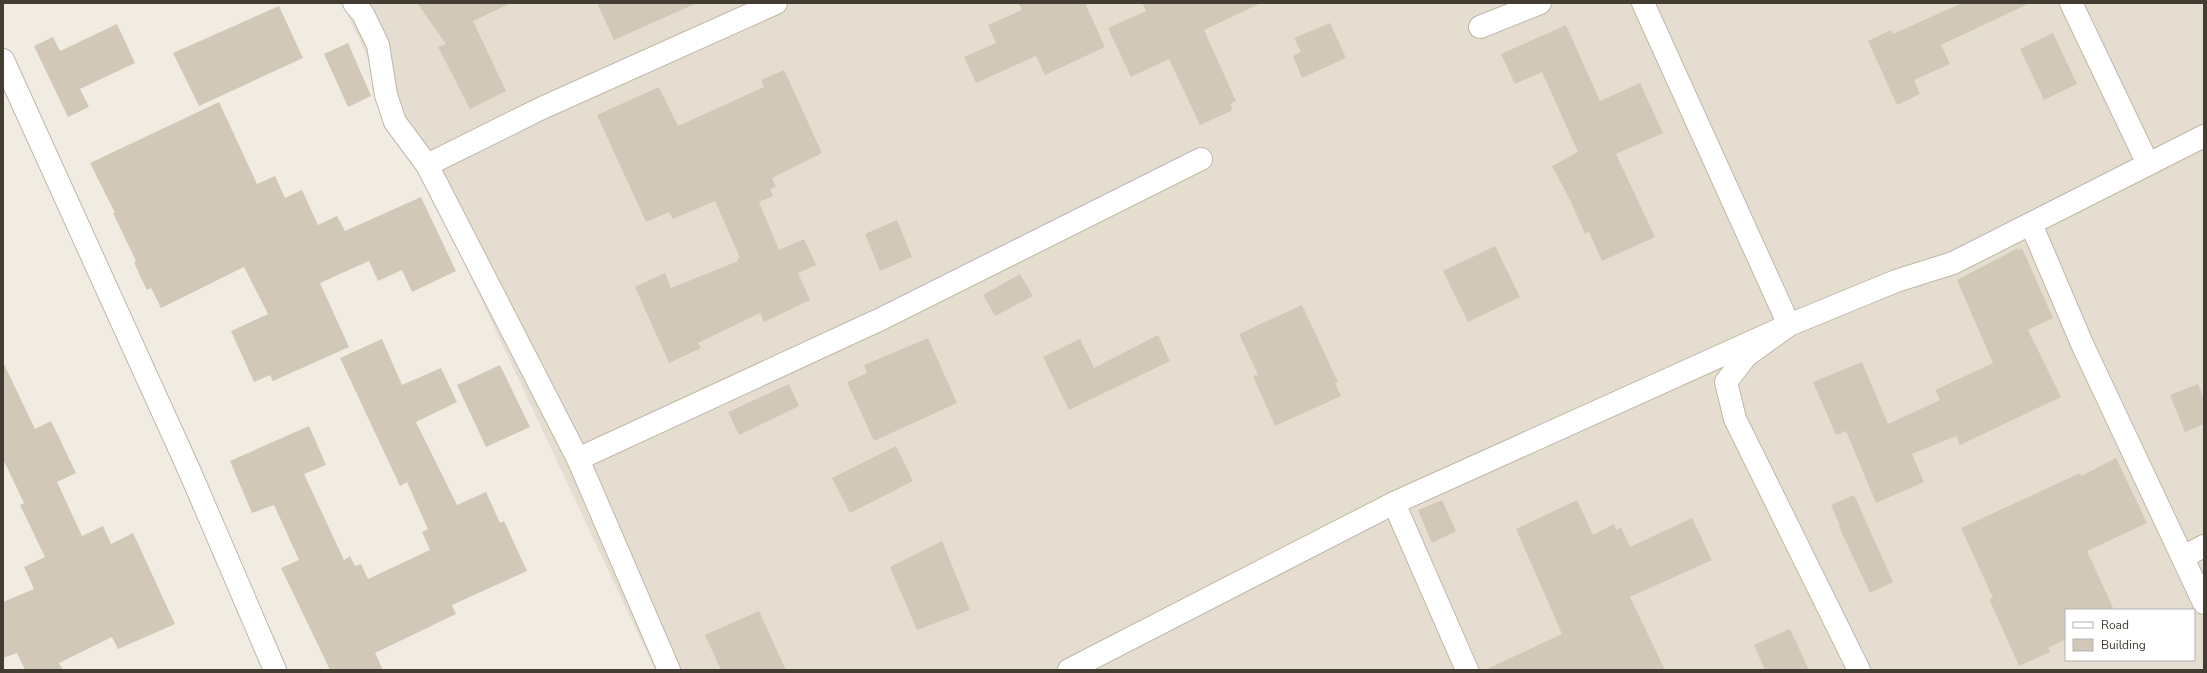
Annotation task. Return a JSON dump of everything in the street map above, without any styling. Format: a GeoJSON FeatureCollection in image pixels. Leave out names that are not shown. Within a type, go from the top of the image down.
{"type":"FeatureCollection","features":[{"type":"Feature","properties":{"kind":"street"},"geometry":{"type":"LineString","coordinates":[[354,3],[363,14],[378,45],[386,95],[395,122],[427,165],[578,459],[669,670]]}},
{"type":"Feature","properties":{"kind":"street"},"geometry":{"type":"LineString","coordinates":[[427,165],[542,108],[776,3]]}},
{"type":"Feature","properties":{"kind":"street"},"geometry":{"type":"LineString","coordinates":[[1480,26],[1540,3]]}},
{"type":"Feature","properties":{"kind":"street"},"geometry":{"type":"LineString","coordinates":[[1643,3],[1789,326]]}},
{"type":"Feature","properties":{"kind":"street"},"geometry":{"type":"LineString","coordinates":[[2072,3],[2148,164]]}},
{"type":"Feature","properties":{"kind":"street"},"geometry":{"type":"LineString","coordinates":[[3,60],[190,472],[275,670]]}},
{"type":"Feature","properties":{"kind":"street"},"geometry":{"type":"LineString","coordinates":[[1076,668],[1394,503],[1789,326],[1896,281],[1953,263],[2204,136]]}},
{"type":"Feature","properties":{"kind":"street"},"geometry":{"type":"LineString","coordinates":[[578,459],[881,319],[1202,160]]}},
{"type":"Feature","properties":{"kind":"street"},"geometry":{"type":"LineString","coordinates":[[2031,224],[2086,353],[2204,603]]}},
{"type":"Feature","properties":{"kind":"street"},"geometry":{"type":"LineString","coordinates":[[1789,326],[1746,356],[1726,382],[1736,419],[1858,670]]}},
{"type":"Feature","properties":{"kind":"street"},"geometry":{"type":"LineString","coordinates":[[1394,503],[1467,670]]}},
{"type":"Feature","properties":{"kind":"street"},"geometry":{"type":"LineString","coordinates":[[2183,557],[2204,546]]}},
{"type":"Feature","properties":{"kind":"shaded area"},"geometry":{"type":"Polygon","coordinates":[[[342,3],[2204,3],[2204,670],[655,670],[342,3]]]}},
{"type":"Feature","properties":{"kind":"building"},"geometry":{"type":"Polygon","coordinates":[[[417,3],[511,3],[473,21],[506,91],[470,109],[438,47],[446,44],[417,3]]]}},
{"type":"Feature","properties":{"kind":"building"},"geometry":{"type":"Polygon","coordinates":[[[597,3],[697,3],[614,40],[597,3]]]}},
{"type":"Feature","properties":{"kind":"building"},"geometry":{"type":"Polygon","coordinates":[[[1018,3],[1085,3],[1105,47],[1045,75],[1036,56],[976,83],[964,57],[996,43],[988,25],[1022,10],[1018,3]]]}},
{"type":"Feature","properties":{"kind":"building"},"geometry":{"type":"Polygon","coordinates":[[[1142,3],[1261,3],[1204,30],[1236,101],[1230,104],[1233,110],[1200,125],[1169,59],[1131,77],[1108,28],[1146,11],[1142,3]]]}},
{"type":"Feature","properties":{"kind":"building"},"geometry":{"type":"Polygon","coordinates":[[[1962,3],[2030,3],[1941,45],[1950,64],[1914,80],[1920,94],[1897,105],[1868,41],[1891,30],[1893,34],[1962,3]]]}},
{"type":"Feature","properties":{"kind":"building"},"geometry":{"type":"Polygon","coordinates":[[[279,6],[303,58],[199,106],[173,53],[279,6]]]}},
{"type":"Feature","properties":{"kind":"building"},"geometry":{"type":"Polygon","coordinates":[[[1330,23],[1346,58],[1302,78],[1293,56],[1301,52],[1294,38],[1330,23]]]}},
{"type":"Feature","properties":{"kind":"building"},"geometry":{"type":"Polygon","coordinates":[[[117,24],[135,63],[80,89],[89,107],[68,117],[34,46],[53,37],[60,51],[117,24]]]}},
{"type":"Feature","properties":{"kind":"building"},"geometry":{"type":"Polygon","coordinates":[[[1566,25],[1600,101],[1640,83],[1663,133],[1616,154],[1655,237],[1602,261],[1589,232],[1585,234],[1571,202],[1552,166],[1578,152],[1542,72],[1515,84],[1501,54],[1566,25]]]}},
{"type":"Feature","properties":{"kind":"building"},"geometry":{"type":"Polygon","coordinates":[[[2053,33],[2077,84],[2044,100],[2020,49],[2053,33]]]}},
{"type":"Feature","properties":{"kind":"building"},"geometry":{"type":"Polygon","coordinates":[[[348,43],[371,96],[348,107],[324,54],[348,43]]]}},
{"type":"Feature","properties":{"kind":"building"},"geometry":{"type":"Polygon","coordinates":[[[784,70],[822,153],[772,178],[776,187],[770,189],[773,196],[759,202],[779,250],[804,239],[816,265],[798,273],[810,300],[764,322],[760,313],[698,343],[701,348],[669,363],[635,287],[665,273],[671,288],[738,261],[737,259],[740,258],[715,201],[673,219],[669,212],[646,222],[597,115],[659,87],[678,126],[764,87],[761,80],[784,70]]]}},
{"type":"Feature","properties":{"kind":"building"},"geometry":{"type":"Polygon","coordinates":[[[219,102],[257,184],[275,176],[285,198],[302,190],[318,225],[337,216],[345,231],[421,197],[456,271],[412,292],[402,270],[378,281],[369,261],[320,283],[349,347],[273,381],[270,375],[254,382],[231,331],[268,314],[244,267],[161,308],[151,288],[147,290],[140,276],[134,262],[136,261],[113,213],[115,213],[90,163],[219,102]]]}},
{"type":"Feature","properties":{"kind":"building"},"geometry":{"type":"Polygon","coordinates":[[[897,220],[912,257],[880,271],[865,234],[897,220]]]}},
{"type":"Feature","properties":{"kind":"building"},"geometry":{"type":"Polygon","coordinates":[[[1495,246],[1520,297],[1468,322],[1443,271],[1495,246]]]}},
{"type":"Feature","properties":{"kind":"building"},"geometry":{"type":"Polygon","coordinates":[[[2018,248],[2019,250],[2022,248],[2053,318],[2028,330],[2061,397],[1960,445],[1956,436],[1912,454],[1924,482],[1876,503],[1846,431],[1836,435],[1813,382],[1862,362],[1888,424],[1940,400],[1935,390],[1993,363],[1957,280],[2018,248]]]}},
{"type":"Feature","properties":{"kind":"building"},"geometry":{"type":"Polygon","coordinates":[[[1020,274],[1033,296],[995,316],[983,295],[1020,274]]]}},
{"type":"Feature","properties":{"kind":"building"},"geometry":{"type":"Polygon","coordinates":[[[1302,305],[1338,382],[1335,383],[1341,396],[1275,426],[1253,376],[1258,375],[1239,334],[1302,305]]]}},
{"type":"Feature","properties":{"kind":"building"},"geometry":{"type":"Polygon","coordinates":[[[1158,335],[1170,361],[1069,410],[1043,357],[1080,339],[1094,368],[1158,335]]]}},
{"type":"Feature","properties":{"kind":"building"},"geometry":{"type":"Polygon","coordinates":[[[928,338],[957,403],[874,441],[847,382],[867,373],[864,365],[928,338]]]}},
{"type":"Feature","properties":{"kind":"building"},"geometry":{"type":"Polygon","coordinates":[[[382,339],[402,385],[441,368],[457,402],[416,422],[457,505],[486,492],[500,523],[504,521],[527,571],[452,605],[456,614],[375,653],[383,670],[330,670],[281,568],[299,560],[274,505],[252,513],[230,461],[309,426],[326,465],[304,474],[344,560],[350,556],[355,566],[361,564],[368,579],[430,550],[422,532],[428,529],[407,482],[400,486],[340,358],[382,339]]]}},
{"type":"Feature","properties":{"kind":"building"},"geometry":{"type":"Polygon","coordinates":[[[3,362],[35,429],[51,421],[76,473],[57,482],[82,536],[103,526],[111,544],[133,533],[175,624],[118,649],[112,637],[59,663],[63,670],[25,670],[17,653],[3,658],[3,602],[34,589],[24,567],[45,557],[20,505],[24,503],[3,459],[3,362]]]}},
{"type":"Feature","properties":{"kind":"building"},"geometry":{"type":"Polygon","coordinates":[[[500,365],[530,427],[486,447],[457,385],[500,365]]]}},
{"type":"Feature","properties":{"kind":"building"},"geometry":{"type":"Polygon","coordinates":[[[789,384],[799,406],[739,435],[728,412],[789,384]]]}},
{"type":"Feature","properties":{"kind":"building"},"geometry":{"type":"Polygon","coordinates":[[[2198,384],[2204,399],[2204,424],[2185,432],[2170,395],[2198,384]]]}},
{"type":"Feature","properties":{"kind":"building"},"geometry":{"type":"Polygon","coordinates":[[[896,446],[913,481],[850,513],[832,478],[896,446]]]}},
{"type":"Feature","properties":{"kind":"building"},"geometry":{"type":"Polygon","coordinates":[[[2116,458],[2147,523],[2087,551],[2114,609],[2065,609],[2065,640],[2048,648],[2050,652],[2019,666],[1989,599],[1993,598],[1961,528],[2080,473],[2081,476],[2116,458]]]}},
{"type":"Feature","properties":{"kind":"building"},"geometry":{"type":"Polygon","coordinates":[[[1854,495],[1893,582],[1870,593],[1839,527],[1840,526],[1831,505],[1854,495]]]}},
{"type":"Feature","properties":{"kind":"building"},"geometry":{"type":"Polygon","coordinates":[[[1442,500],[1456,531],[1432,543],[1418,510],[1442,500]]]}},
{"type":"Feature","properties":{"kind":"building"},"geometry":{"type":"Polygon","coordinates":[[[1577,500],[1593,535],[1614,524],[1616,530],[1621,527],[1630,547],[1692,518],[1712,560],[1630,597],[1665,670],[1485,670],[1562,634],[1516,529],[1577,500]]]}},
{"type":"Feature","properties":{"kind":"building"},"geometry":{"type":"Polygon","coordinates":[[[942,541],[970,610],[917,630],[890,567],[942,541]]]}},
{"type":"Feature","properties":{"kind":"building"},"geometry":{"type":"Polygon","coordinates":[[[759,611],[786,670],[721,670],[705,635],[759,611]]]}},
{"type":"Feature","properties":{"kind":"building"},"geometry":{"type":"Polygon","coordinates":[[[1790,629],[1809,670],[1765,670],[1754,645],[1790,629]]]}}]}
